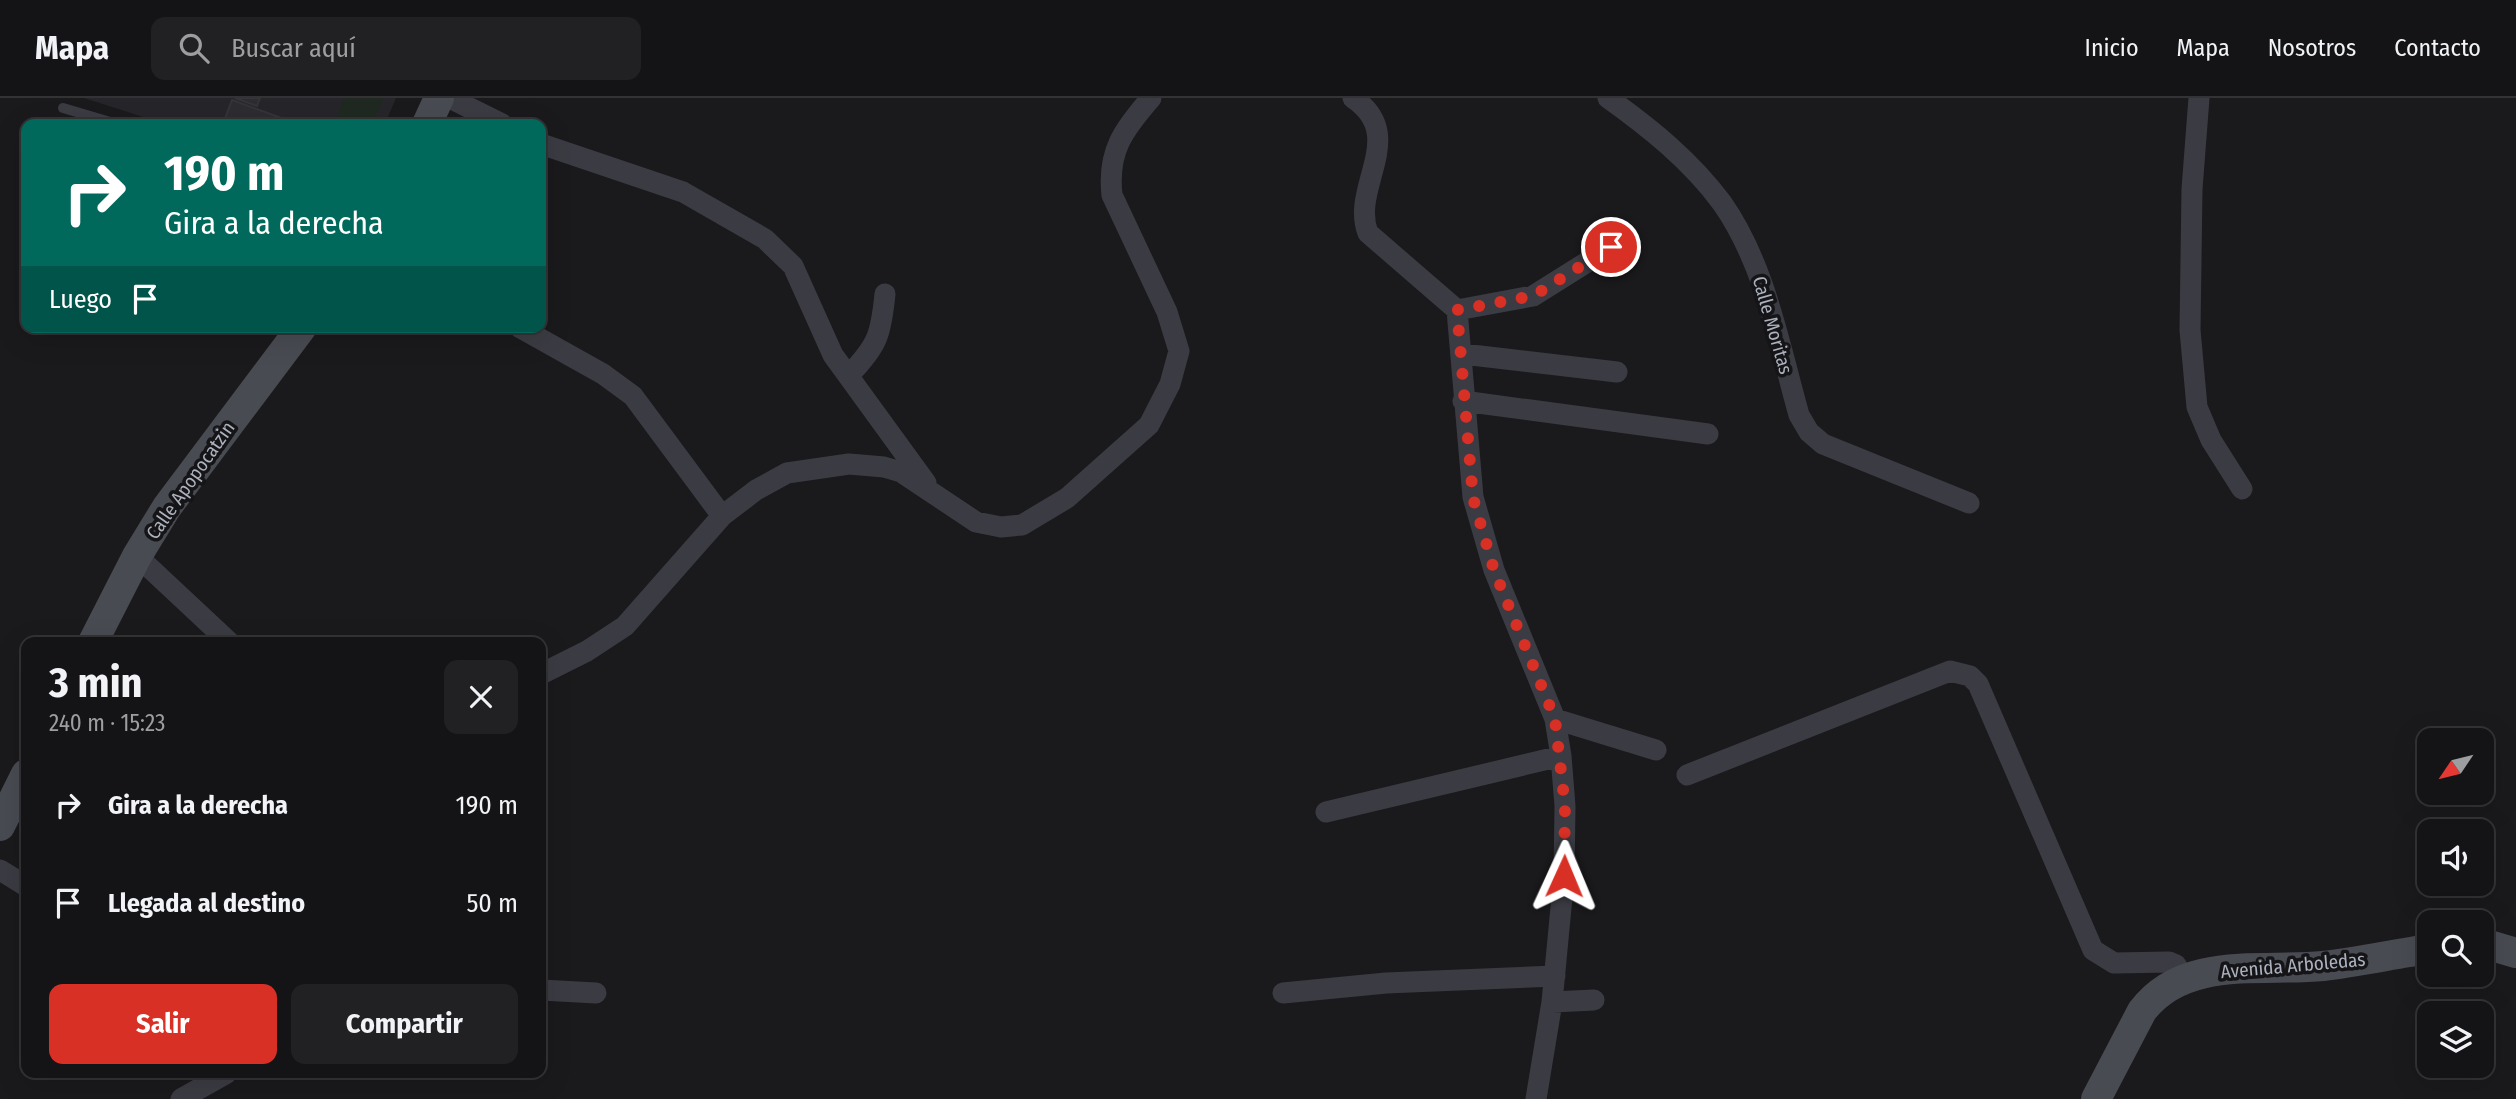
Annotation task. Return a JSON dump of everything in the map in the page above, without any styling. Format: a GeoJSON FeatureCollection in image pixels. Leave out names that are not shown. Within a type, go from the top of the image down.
{"type":"FeatureCollection","features":[{"type":"Feature","properties":{"kind":"main road"},"geometry":{"type":"LineString","coordinates":[[429,119],[439,98]]}},
{"type":"Feature","properties":{"kind":"main road","name":"Calle Apopocatzin"},"geometry":{"type":"LineString","coordinates":[[96,637],[137,556],[167,507],[298,333]]}},
{"type":"Feature","properties":{"kind":"main road"},"geometry":{"type":"LineString","coordinates":[[0,825],[21,784]]}},
{"type":"Feature","properties":{"kind":"main road"},"geometry":{"type":"LineString","coordinates":[[2494,947],[2516,953]]}},
{"type":"Feature","properties":{"kind":"main road","name":"Avenida Arboledas"},"geometry":{"type":"LineString","coordinates":[[2096,1099],[2141,1011],[2153,999],[2184,979],[2224,968],[2320,966],[2417,950]]}},
{"type":"Feature","properties":{"kind":"street"},"geometry":{"type":"LineString","coordinates":[[450,98],[492,119]]}},
{"type":"Feature","properties":{"kind":"street"},"geometry":{"type":"LineString","coordinates":[[546,672],[587,651],[625,626],[723,516],[756,490],[787,473],[849,464],[901,472],[976,522],[1001,527],[1022,525],[1067,498],[1149,425],[1170,384],[1178,351],[1167,312],[1112,195],[1110,176],[1112,155],[1129,123],[1151,98]]}},
{"type":"Feature","properties":{"kind":"street"},"geometry":{"type":"LineString","coordinates":[[1353,98],[1362,104],[1374,122],[1378,135],[1379,149],[1362,219],[1368,233],[1457,310],[1463,354],[1464,401],[1473,498],[1494,570],[1555,719],[1565,806],[1564,876],[1552,1002],[1536,1099]]}},
{"type":"Feature","properties":{"kind":"street","name":"Calle Moritas"},"geometry":{"type":"LineString","coordinates":[[1608,98],[1661,137],[1722,204],[1755,264],[1798,415],[1809,432],[1823,444],[1969,503]]}},
{"type":"Feature","properties":{"kind":"street"},"geometry":{"type":"LineString","coordinates":[[2199,98],[2192,189],[2190,330],[2197,407],[2211,440],[2242,489]]}},
{"type":"Feature","properties":{"kind":"street"},"geometry":{"type":"LineString","coordinates":[[546,146],[683,192],[765,239],[797,272],[826,342],[932,492]]}},
{"type":"Feature","properties":{"kind":"street"},"geometry":{"type":"LineString","coordinates":[[1457,310],[1533,296],[1611,247]]}},
{"type":"Feature","properties":{"kind":"street"},"geometry":{"type":"LineString","coordinates":[[850,374],[870,354],[880,337],[885,294]]}},
{"type":"Feature","properties":{"kind":"street"},"geometry":{"type":"LineString","coordinates":[[530,333],[603,374],[633,396],[723,516]]}},
{"type":"Feature","properties":{"kind":"street"},"geometry":{"type":"LineString","coordinates":[[1463,354],[1617,372]]}},
{"type":"Feature","properties":{"kind":"street"},"geometry":{"type":"LineString","coordinates":[[1464,401],[1708,434]]}},
{"type":"Feature","properties":{"kind":"street"},"geometry":{"type":"LineString","coordinates":[[137,556],[224,637]]}},
{"type":"Feature","properties":{"kind":"street"},"geometry":{"type":"LineString","coordinates":[[1687,775],[1950,671],[1961,672],[1978,684],[2093,950],[2114,963],[2169,962],[2176,965],[2184,979]]}},
{"type":"Feature","properties":{"kind":"street"},"geometry":{"type":"LineString","coordinates":[[1555,719],[1656,750]]}},
{"type":"Feature","properties":{"kind":"street"},"geometry":{"type":"LineString","coordinates":[[1326,811],[1561,756]]}},
{"type":"Feature","properties":{"kind":"street"},"geometry":{"type":"LineString","coordinates":[[0,870],[21,883]]}},
{"type":"Feature","properties":{"kind":"street"},"geometry":{"type":"LineString","coordinates":[[1283,993],[1386,983],[1555,976]]}},
{"type":"Feature","properties":{"kind":"street"},"geometry":{"type":"LineString","coordinates":[[546,990],[596,993]]}},
{"type":"Feature","properties":{"kind":"street"},"geometry":{"type":"LineString","coordinates":[[1552,1002],[1594,1000]]}},
{"type":"Feature","properties":{"kind":"street"},"geometry":{"type":"LineString","coordinates":[[181,1099],[218,1078]]}},
{"type":"Feature","properties":{"kind":"lane"},"geometry":{"type":"LineString","coordinates":[[63,108],[100,119]]}},
{"type":"Feature","properties":{"kind":"shaded area"},"geometry":{"type":"Polygon","coordinates":[[[84,98],[396,98],[387,119],[149,119],[84,98]]]}},
{"type":"Feature","properties":{"kind":"shaded area"},"geometry":{"type":"Polygon","coordinates":[[[344,98],[383,98],[375,119],[336,119],[344,98]]]}},
{"type":"Feature","properties":{"kind":"building"},"geometry":{"type":"Polygon","coordinates":[[[235,98],[260,98],[257,106],[235,98]]]}},
{"type":"Feature","properties":{"kind":"building"},"geometry":{"type":"Polygon","coordinates":[[[232,100],[284,119],[225,119],[232,100]]]}},
{"type":"Feature","properties":{"kind":"route"},"geometry":{"type":"LineString","coordinates":[[1564,876],[1565,806],[1555,719],[1494,570],[1473,498],[1464,401],[1463,354],[1457,310],[1533,296],[1553,286],[1611,247]]}}]}
